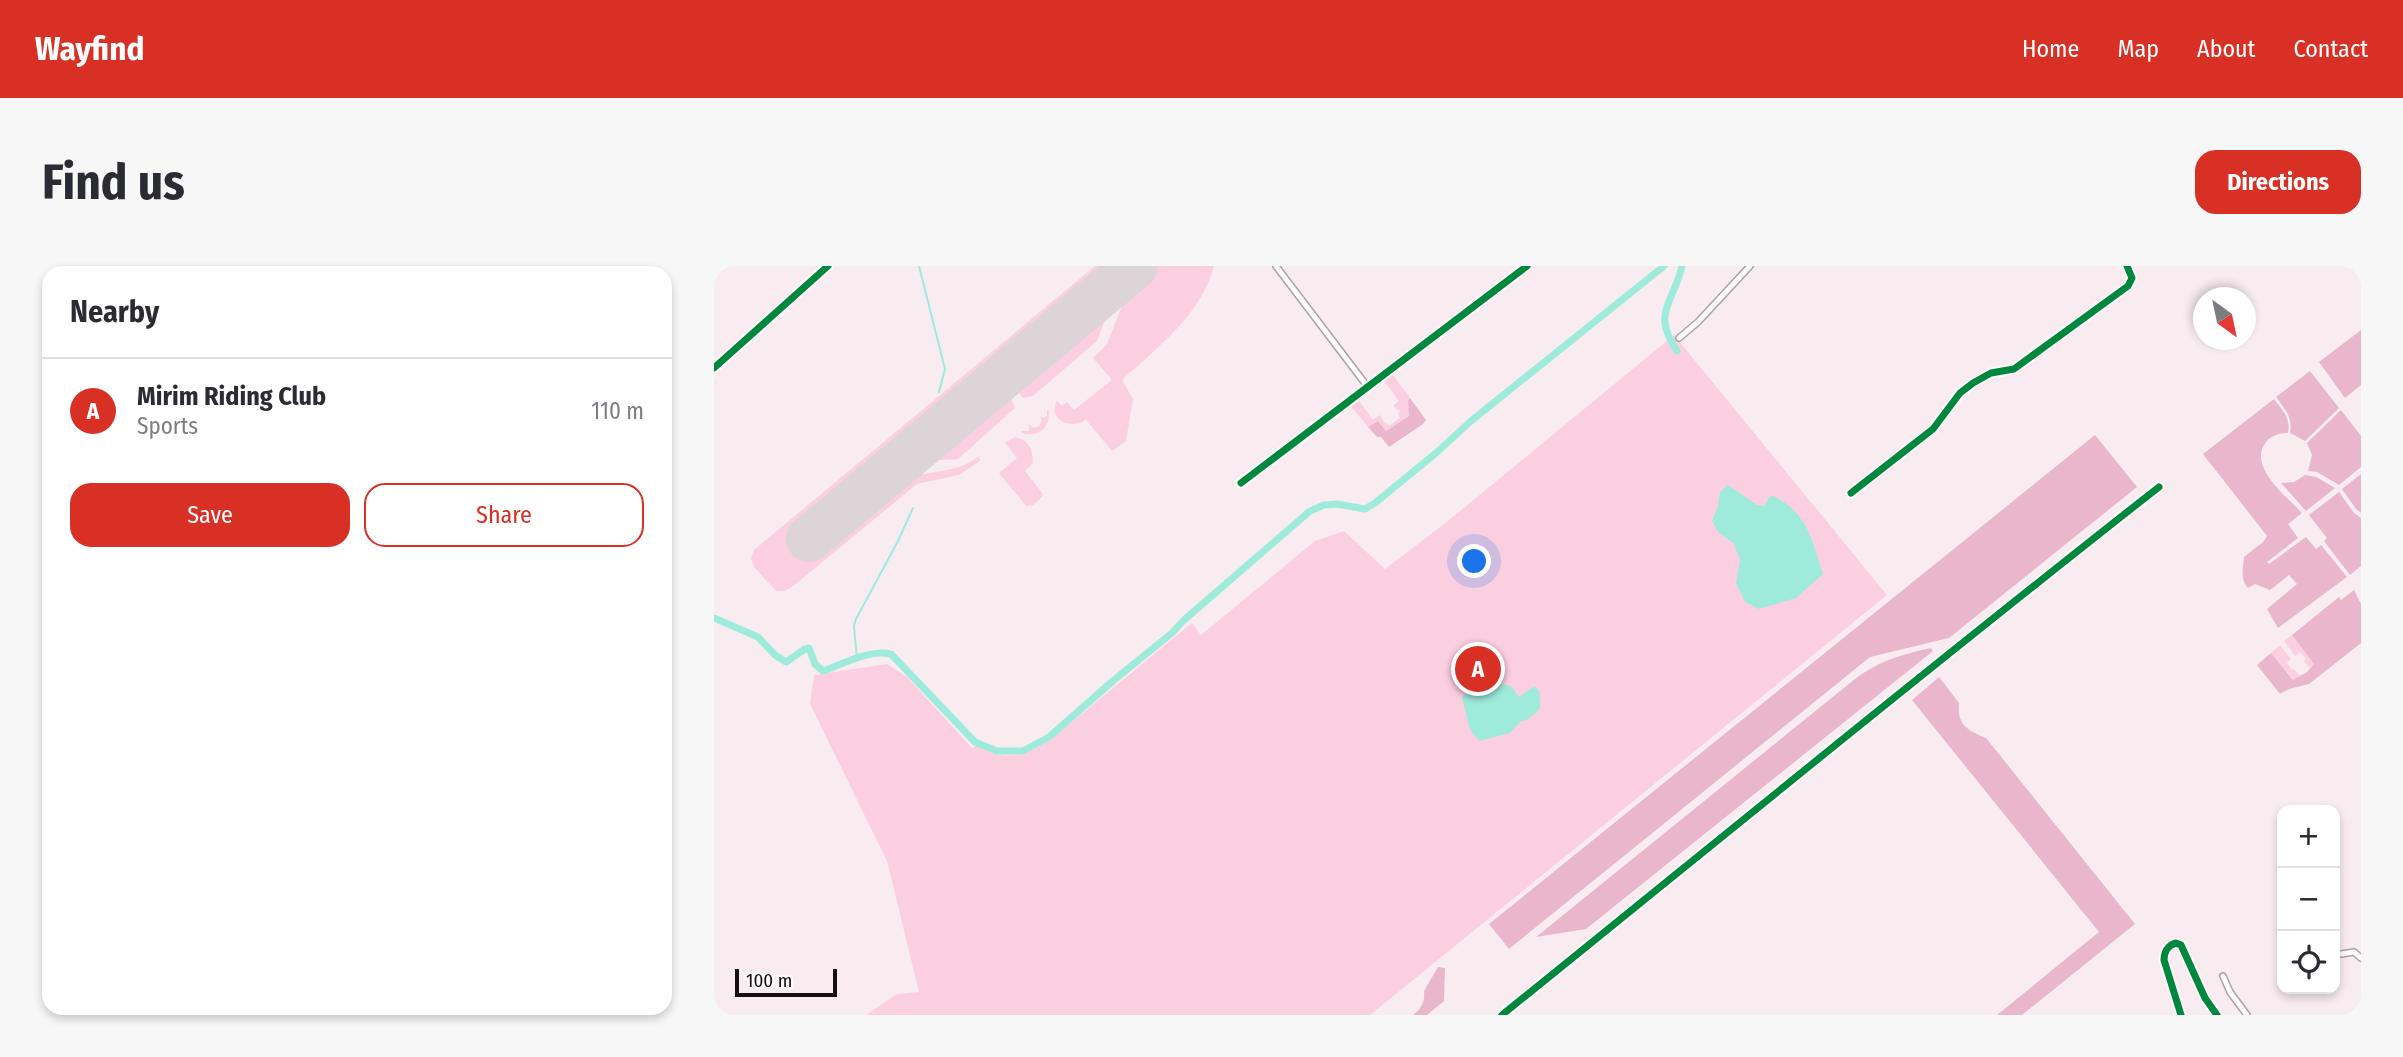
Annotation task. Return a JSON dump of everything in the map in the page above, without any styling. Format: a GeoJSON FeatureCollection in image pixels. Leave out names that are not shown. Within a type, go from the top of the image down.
{"type":"FeatureCollection","features":[{"type":"Feature","properties":{"kind":"street"},"geometry":{"type":"LineString","coordinates":[[714,368],[828,266]]}},
{"type":"Feature","properties":{"kind":"street"},"geometry":{"type":"LineString","coordinates":[[1276,266],[1367,386]]}},
{"type":"Feature","properties":{"kind":"street"},"geometry":{"type":"LineString","coordinates":[[1241,482],[1527,266]]}},
{"type":"Feature","properties":{"kind":"street"},"geometry":{"type":"LineString","coordinates":[[1679,338],[1698,322],[1750,266]]}},
{"type":"Feature","properties":{"kind":"street"},"geometry":{"type":"LineString","coordinates":[[1852,492],[1933,429],[1960,393],[1973,383],[1991,373],[2014,369],[2128,286],[2132,278],[2127,266]]}},
{"type":"Feature","properties":{"kind":"street"},"geometry":{"type":"LineString","coordinates":[[1502,1015],[1965,639],[2159,487]]}},
{"type":"Feature","properties":{"kind":"street"},"geometry":{"type":"LineString","coordinates":[[2181,1015],[2164,960],[2164,953],[2176,943],[2181,945],[2205,998],[2217,1015]]}},
{"type":"Feature","properties":{"kind":"street"},"geometry":{"type":"LineString","coordinates":[[2341,954],[2354,952],[2361,958]]}},
{"type":"Feature","properties":{"kind":"street"},"geometry":{"type":"LineString","coordinates":[[2223,976],[2230,992],[2247,1015]]}},
{"type":"Feature","properties":{"kind":"shaded area"},"geometry":{"type":"Polygon","coordinates":[[[1095,266],[1120,266],[799,532],[813,549],[898,479],[952,469],[978,457],[981,460],[959,475],[917,484],[792,587],[776,591],[754,567],[751,559],[754,550],[1095,266]]]}},
{"type":"Feature","properties":{"kind":"shaded area"},"geometry":{"type":"Polygon","coordinates":[[[1151,266],[1214,266],[1208,284],[1189,315],[1122,380],[1133,399],[1126,441],[1112,451],[1086,420],[1074,424],[1062,421],[1055,413],[1055,408],[1057,401],[1062,406],[1067,402],[1074,410],[1112,380],[1093,358],[1107,344],[1132,281],[1151,266]]]}},
{"type":"Feature","properties":{"kind":"shaded area"},"geometry":{"type":"Polygon","coordinates":[[[1103,306],[1109,310],[1097,341],[1033,396],[1023,398],[1015,388],[1015,380],[1103,306]]]}},
{"type":"Feature","properties":{"kind":"shaded area"},"geometry":{"type":"Polygon","coordinates":[[[2361,330],[2361,385],[2345,398],[2319,362],[2361,330]]]}},
{"type":"Feature","properties":{"kind":"shaded area"},"geometry":{"type":"Polygon","coordinates":[[[1674,335],[1887,595],[1370,1015],[866,1015],[897,994],[919,992],[887,861],[810,704],[814,675],[887,664],[907,677],[972,748],[976,745],[1006,755],[1032,750],[1051,739],[1192,623],[1201,635],[1315,541],[1344,531],[1385,569],[1448,521],[1674,335]]]}},
{"type":"Feature","properties":{"kind":"shaded area"},"geometry":{"type":"Polygon","coordinates":[[[2310,371],[2339,408],[2305,441],[2290,433],[2289,418],[2276,397],[2310,371]]]}},
{"type":"Feature","properties":{"kind":"shaded area"},"geometry":{"type":"Polygon","coordinates":[[[1391,372],[1410,398],[1410,415],[1386,431],[1378,421],[1368,427],[1349,404],[1357,398],[1373,420],[1380,415],[1389,426],[1400,418],[1400,411],[1393,406],[1399,401],[1382,378],[1391,372]]]}},
{"type":"Feature","properties":{"kind":"shaded area"},"geometry":{"type":"Polygon","coordinates":[[[1004,393],[1015,408],[958,459],[925,461],[925,455],[999,394],[1004,393]]]}},
{"type":"Feature","properties":{"kind":"shaded area"},"geometry":{"type":"Polygon","coordinates":[[[1410,398],[1426,420],[1389,447],[1368,427],[1378,421],[1386,431],[1409,416],[1410,398]]]}},
{"type":"Feature","properties":{"kind":"shaded area"},"geometry":{"type":"Polygon","coordinates":[[[2274,399],[2283,411],[2289,428],[2288,433],[2268,439],[2261,454],[2262,463],[2272,482],[2302,513],[2288,524],[2298,538],[2267,562],[2269,564],[2306,537],[2316,549],[2321,545],[2347,577],[2278,628],[2267,609],[2297,584],[2289,575],[2270,590],[2255,584],[2248,588],[2245,585],[2244,557],[2267,536],[2203,454],[2274,399]]]}},
{"type":"Feature","properties":{"kind":"shaded area"},"geometry":{"type":"Polygon","coordinates":[[[1047,410],[1048,422],[1042,430],[1033,434],[1021,433],[1029,431],[1029,425],[1034,428],[1039,426],[1042,421],[1040,416],[1047,416],[1047,410]]]}},
{"type":"Feature","properties":{"kind":"shaded area"},"geometry":{"type":"Polygon","coordinates":[[[2341,410],[2361,436],[2361,467],[2339,485],[2317,472],[2308,471],[2312,455],[2307,443],[2341,410]]]}},
{"type":"Feature","properties":{"kind":"shaded area"},"geometry":{"type":"Polygon","coordinates":[[[2095,435],[2137,487],[1949,638],[1870,657],[1509,949],[1489,924],[2095,435]]]}},
{"type":"Feature","properties":{"kind":"shaded area"},"geometry":{"type":"Polygon","coordinates":[[[1015,437],[1024,440],[1029,446],[1033,463],[1025,471],[1043,494],[1033,505],[1026,506],[999,473],[1017,458],[1005,443],[1015,437]]]}},
{"type":"Feature","properties":{"kind":"shaded area"},"geometry":{"type":"Polygon","coordinates":[[[2361,474],[2361,513],[2342,489],[2361,474]]]}},
{"type":"Feature","properties":{"kind":"shaded area"},"geometry":{"type":"Polygon","coordinates":[[[2305,475],[2316,477],[2335,488],[2306,511],[2281,483],[2294,482],[2305,475]]]}},
{"type":"Feature","properties":{"kind":"shaded area"},"geometry":{"type":"Polygon","coordinates":[[[1728,485],[1757,505],[1764,506],[1771,495],[1793,509],[1801,518],[1823,574],[1796,598],[1759,609],[1745,602],[1736,583],[1740,559],[1733,543],[1718,532],[1712,521],[1720,492],[1728,485]]]}},
{"type":"Feature","properties":{"kind":"shaded area"},"geometry":{"type":"Polygon","coordinates":[[[2339,492],[2354,513],[2361,518],[2361,566],[2350,575],[2324,541],[2327,538],[2309,515],[2339,492]]]}},
{"type":"Feature","properties":{"kind":"shaded area"},"geometry":{"type":"Polygon","coordinates":[[[2354,590],[2361,604],[2361,643],[2309,684],[2280,694],[2257,665],[2271,653],[2293,680],[2307,672],[2314,664],[2292,635],[2339,597],[2341,600],[2354,590]]]}},
{"type":"Feature","properties":{"kind":"shaded area"},"geometry":{"type":"Polygon","coordinates":[[[2292,635],[2314,664],[2308,669],[2304,661],[2306,659],[2300,652],[2295,656],[2284,641],[2292,635]]]}},
{"type":"Feature","properties":{"kind":"shaded area"},"geometry":{"type":"Polygon","coordinates":[[[2280,645],[2291,659],[2287,663],[2292,670],[2302,674],[2294,680],[2271,653],[2280,645]]]}},
{"type":"Feature","properties":{"kind":"shaded area"},"geometry":{"type":"Polygon","coordinates":[[[1931,648],[1933,651],[1586,929],[1536,937],[1855,679],[1891,659],[1931,648]]]}},
{"type":"Feature","properties":{"kind":"shaded area"},"geometry":{"type":"Polygon","coordinates":[[[1939,677],[1959,703],[1960,717],[1965,726],[1986,738],[2135,924],[2022,1015],[1997,1015],[2099,932],[1912,700],[1939,677]]]}},
{"type":"Feature","properties":{"kind":"shaded area"},"geometry":{"type":"Polygon","coordinates":[[[1501,684],[1511,686],[1519,697],[1535,686],[1540,693],[1540,709],[1527,720],[1521,721],[1510,733],[1479,741],[1470,730],[1462,697],[1476,687],[1495,689],[1501,684]]]}},
{"type":"Feature","properties":{"kind":"shaded area"},"geometry":{"type":"Polygon","coordinates":[[[1438,967],[1445,968],[1444,1001],[1427,1015],[1413,1015],[1419,1010],[1424,991],[1438,967]]]}},
{"type":"Feature","properties":{"kind":"waterway"},"geometry":{"type":"LineString","coordinates":[[919,266],[945,369],[939,392]]}},
{"type":"Feature","properties":{"kind":"waterway"},"geometry":{"type":"LineString","coordinates":[[714,618],[758,637],[775,655],[786,662],[809,648],[815,664],[823,671],[865,655],[891,654],[975,742],[997,751],[1023,751],[1049,737],[1310,511],[1324,505],[1337,504],[1365,509],[1375,503],[1471,421],[1664,266]]}},
{"type":"Feature","properties":{"kind":"waterway"},"geometry":{"type":"LineString","coordinates":[[1677,351],[1669,338],[1665,317],[1682,266]]}},
{"type":"Feature","properties":{"kind":"waterway"},"geometry":{"type":"LineString","coordinates":[[857,659],[854,626],[856,619],[913,508]]}},
{"type":"Feature","properties":{"kind":"runway"},"geometry":{"type":"LineString","coordinates":[[809,539],[1135,266]]}},
{"type":"Feature","properties":{"kind":"cycle path"},"geometry":{"type":"LineString","coordinates":[[714,368],[828,266]]}},
{"type":"Feature","properties":{"kind":"cycle path"},"geometry":{"type":"LineString","coordinates":[[1241,483],[1527,266]]}},
{"type":"Feature","properties":{"kind":"cycle path"},"geometry":{"type":"LineString","coordinates":[[1851,493],[1933,429],[1960,393],[1973,383],[1991,373],[2014,369],[2128,286],[2132,278],[2127,266]]}},
{"type":"Feature","properties":{"kind":"cycle path"},"geometry":{"type":"LineString","coordinates":[[1502,1015],[2159,487]]}},
{"type":"Feature","properties":{"kind":"cycle path"},"geometry":{"type":"LineString","coordinates":[[2181,1015],[2164,960],[2167,949],[2176,943],[2181,945],[2205,998],[2217,1015]]}},
{"type":"Feature","properties":{"kind":"place","name":"Mirim Riding Club"},"geometry":{"type":"Point","coordinates":[1478,669]}}]}
